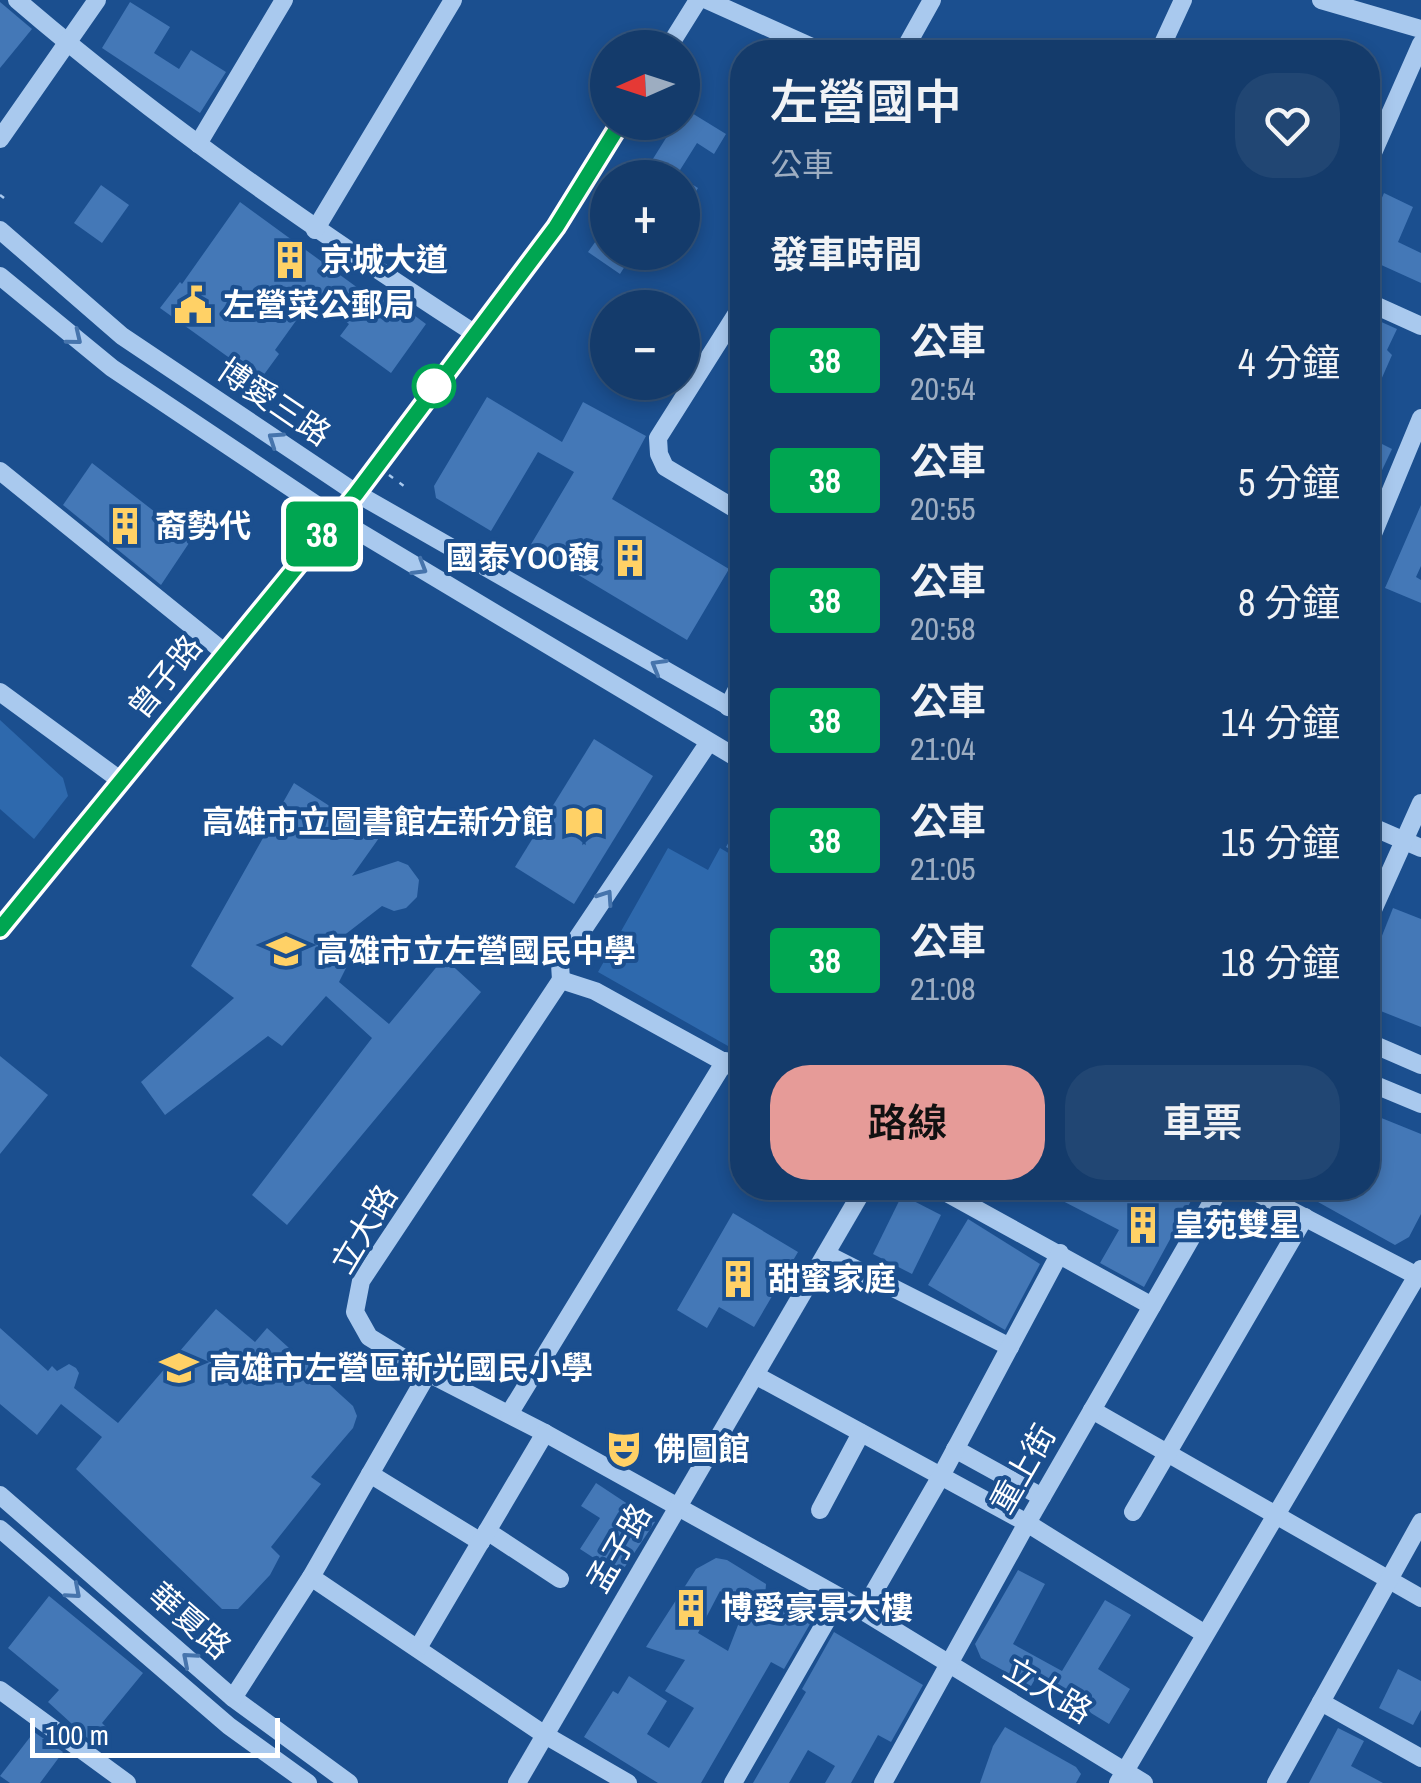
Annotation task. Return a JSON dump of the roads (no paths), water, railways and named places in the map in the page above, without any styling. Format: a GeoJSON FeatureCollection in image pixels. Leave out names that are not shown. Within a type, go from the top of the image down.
{"type":"FeatureCollection","features":[{"type":"Feature","properties":{"kind":"street"},"geometry":{"type":"LineString","coordinates":[[17,0],[68,44],[316,230],[474,333]]}},
{"type":"Feature","properties":{"kind":"street"},"geometry":{"type":"LineString","coordinates":[[0,140],[97,0]]}},
{"type":"Feature","properties":{"kind":"street"},"geometry":{"type":"LineString","coordinates":[[198,144],[284,0]]}},
{"type":"Feature","properties":{"kind":"street"},"geometry":{"type":"LineString","coordinates":[[316,230],[452,0]]}},
{"type":"Feature","properties":{"kind":"street"},"geometry":{"type":"LineString","coordinates":[[679,30],[698,0]]}},
{"type":"Feature","properties":{"kind":"street"},"geometry":{"type":"LineString","coordinates":[[707,0],[796,40]]}},
{"type":"Feature","properties":{"kind":"street"},"geometry":{"type":"LineString","coordinates":[[910,40],[932,0]]}},
{"type":"Feature","properties":{"kind":"street"},"geometry":{"type":"LineString","coordinates":[[1165,40],[1183,0]]}},
{"type":"Feature","properties":{"kind":"street"},"geometry":{"type":"LineString","coordinates":[[1322,0],[1421,29]]}},
{"type":"Feature","properties":{"kind":"street"},"geometry":{"type":"LineString","coordinates":[[1380,143],[1412,88],[1421,44]]}},
{"type":"Feature","properties":{"kind":"street","name":"曾子路"},"geometry":{"type":"LineString","coordinates":[[0,929],[356,494],[556,227],[610,140]]}},
{"type":"Feature","properties":{"kind":"street","name":"博愛三路"},"geometry":{"type":"LineString","coordinates":[[0,230],[122,336],[356,494],[730,707]]}},
{"type":"Feature","properties":{"kind":"street","name":"博愛三路"},"geometry":{"type":"LineString","coordinates":[[0,276],[112,368],[336,518],[730,754]]}},
{"type":"Feature","properties":{"kind":"street"},"geometry":{"type":"LineString","coordinates":[[1380,307],[1421,326]]}},
{"type":"Feature","properties":{"kind":"street"},"geometry":{"type":"LineString","coordinates":[[730,324],[658,438],[665,467],[730,506]]}},
{"type":"Feature","properties":{"kind":"street"},"geometry":{"type":"LineString","coordinates":[[1380,517],[1421,418]]}},
{"type":"Feature","properties":{"kind":"street"},"geometry":{"type":"LineString","coordinates":[[0,471],[224,652]]}},
{"type":"Feature","properties":{"kind":"street"},"geometry":{"type":"LineString","coordinates":[[0,692],[120,780]]}},
{"type":"Feature","properties":{"kind":"street","name":"立大路"},"geometry":{"type":"LineString","coordinates":[[709,742],[560,964],[561,980],[361,1281],[354,1312],[369,1337],[428,1373],[840,1597],[1121,1777],[1144,1783]]}},
{"type":"Feature","properties":{"kind":"street"},"geometry":{"type":"LineString","coordinates":[[1380,901],[1413,844],[1421,804]]}},
{"type":"Feature","properties":{"kind":"street"},"geometry":{"type":"LineString","coordinates":[[1380,831],[1413,844]]}},
{"type":"Feature","properties":{"kind":"street"},"geometry":{"type":"LineString","coordinates":[[561,980],[595,990],[730,1064]]}},
{"type":"Feature","properties":{"kind":"street"},"geometry":{"type":"LineString","coordinates":[[1380,1047],[1421,1065]]}},
{"type":"Feature","properties":{"kind":"street"},"geometry":{"type":"LineString","coordinates":[[509,1414],[726,1062]]}},
{"type":"Feature","properties":{"kind":"street"},"geometry":{"type":"LineString","coordinates":[[1380,1087],[1421,1104]]}},
{"type":"Feature","properties":{"kind":"street","name":"孟子路"},"geometry":{"type":"LineString","coordinates":[[517,1783],[857,1200]]}},
{"type":"Feature","properties":{"kind":"street"},"geometry":{"type":"LineString","coordinates":[[960,1200],[1152,1306]]}},
{"type":"Feature","properties":{"kind":"street","name":"重上街"},"geometry":{"type":"LineString","coordinates":[[883,1783],[1042,1496],[1213,1200]]}},
{"type":"Feature","properties":{"kind":"street"},"geometry":{"type":"LineString","coordinates":[[1121,1777],[1420,1274],[1272,1200]]}},
{"type":"Feature","properties":{"kind":"street"},"geometry":{"type":"LineString","coordinates":[[1133,1512],[1305,1217]]}},
{"type":"Feature","properties":{"kind":"street"},"geometry":{"type":"LineString","coordinates":[[826,1254],[1010,1347]]}},
{"type":"Feature","properties":{"kind":"street"},"geometry":{"type":"LineString","coordinates":[[862,1611],[941,1476],[1060,1254]]}},
{"type":"Feature","properties":{"kind":"street"},"geometry":{"type":"LineString","coordinates":[[233,1698],[311,1577],[428,1373]]}},
{"type":"Feature","properties":{"kind":"street"},"geometry":{"type":"LineString","coordinates":[[755,1375],[1027,1523],[1205,1634]]}},
{"type":"Feature","properties":{"kind":"street"},"geometry":{"type":"LineString","coordinates":[[1092,1410],[1421,1598]]}},
{"type":"Feature","properties":{"kind":"street"},"geometry":{"type":"LineString","coordinates":[[820,1510],[861,1433]]}},
{"type":"Feature","properties":{"kind":"street"},"geometry":{"type":"LineString","coordinates":[[418,1648],[545,1434]]}},
{"type":"Feature","properties":{"kind":"street"},"geometry":{"type":"LineString","coordinates":[[955,1449],[1042,1496]]}},
{"type":"Feature","properties":{"kind":"street"},"geometry":{"type":"LineString","coordinates":[[370,1474],[560,1579]]}},
{"type":"Feature","properties":{"kind":"street"},"geometry":{"type":"LineString","coordinates":[[0,1527],[7,1501]]}},
{"type":"Feature","properties":{"kind":"street","name":"華夏路"},"geometry":{"type":"LineString","coordinates":[[7,1501],[233,1698],[349,1783]]}},
{"type":"Feature","properties":{"kind":"street"},"geometry":{"type":"LineString","coordinates":[[1276,1783],[1421,1522]]}},
{"type":"Feature","properties":{"kind":"street","name":"華夏路"},"geometry":{"type":"LineString","coordinates":[[0,1527],[229,1726],[308,1783]]}},
{"type":"Feature","properties":{"kind":"street"},"geometry":{"type":"LineString","coordinates":[[311,1577],[545,1735],[628,1783]]}},
{"type":"Feature","properties":{"kind":"street"},"geometry":{"type":"LineString","coordinates":[[732,1783],[840,1597]]}},
{"type":"Feature","properties":{"kind":"street"},"geometry":{"type":"LineString","coordinates":[[0,1690],[126,1783]]}},
{"type":"Feature","properties":{"kind":"street"},"geometry":{"type":"LineString","coordinates":[[1321,1702],[1419,1751]]}},
{"type":"Feature","properties":{"kind":"place","name":"京城大道"},"geometry":{"type":"Point","coordinates":[290,260]}},
{"type":"Feature","properties":{"kind":"place","name":"左營菜公郵局"},"geometry":{"type":"Point","coordinates":[193,305]}},
{"type":"Feature","properties":{"kind":"place","name":"裔勢代"},"geometry":{"type":"Point","coordinates":[125,526]}},
{"type":"Feature","properties":{"kind":"place","name":"國泰YOO馥"},"geometry":{"type":"Point","coordinates":[630,558]}},
{"type":"Feature","properties":{"kind":"place","name":"高雄市立圖書館左新分館"},"geometry":{"type":"Point","coordinates":[584,822]}},
{"type":"Feature","properties":{"kind":"place","name":"高雄市立左營國民中學"},"geometry":{"type":"Point","coordinates":[286,951]}},
{"type":"Feature","properties":{"kind":"place","name":"皇苑雙星"},"geometry":{"type":"Point","coordinates":[1143,1225]}},
{"type":"Feature","properties":{"kind":"place","name":"甜蜜家庭"},"geometry":{"type":"Point","coordinates":[738,1279]}},
{"type":"Feature","properties":{"kind":"place","name":"高雄市左營區新光國民小學"},"geometry":{"type":"Point","coordinates":[179,1368]}},
{"type":"Feature","properties":{"kind":"place","name":"佛圖館"},"geometry":{"type":"Point","coordinates":[624,1449]}},
{"type":"Feature","properties":{"kind":"place","name":"博愛豪景大樓"},"geometry":{"type":"Point","coordinates":[691,1608]}}]}
